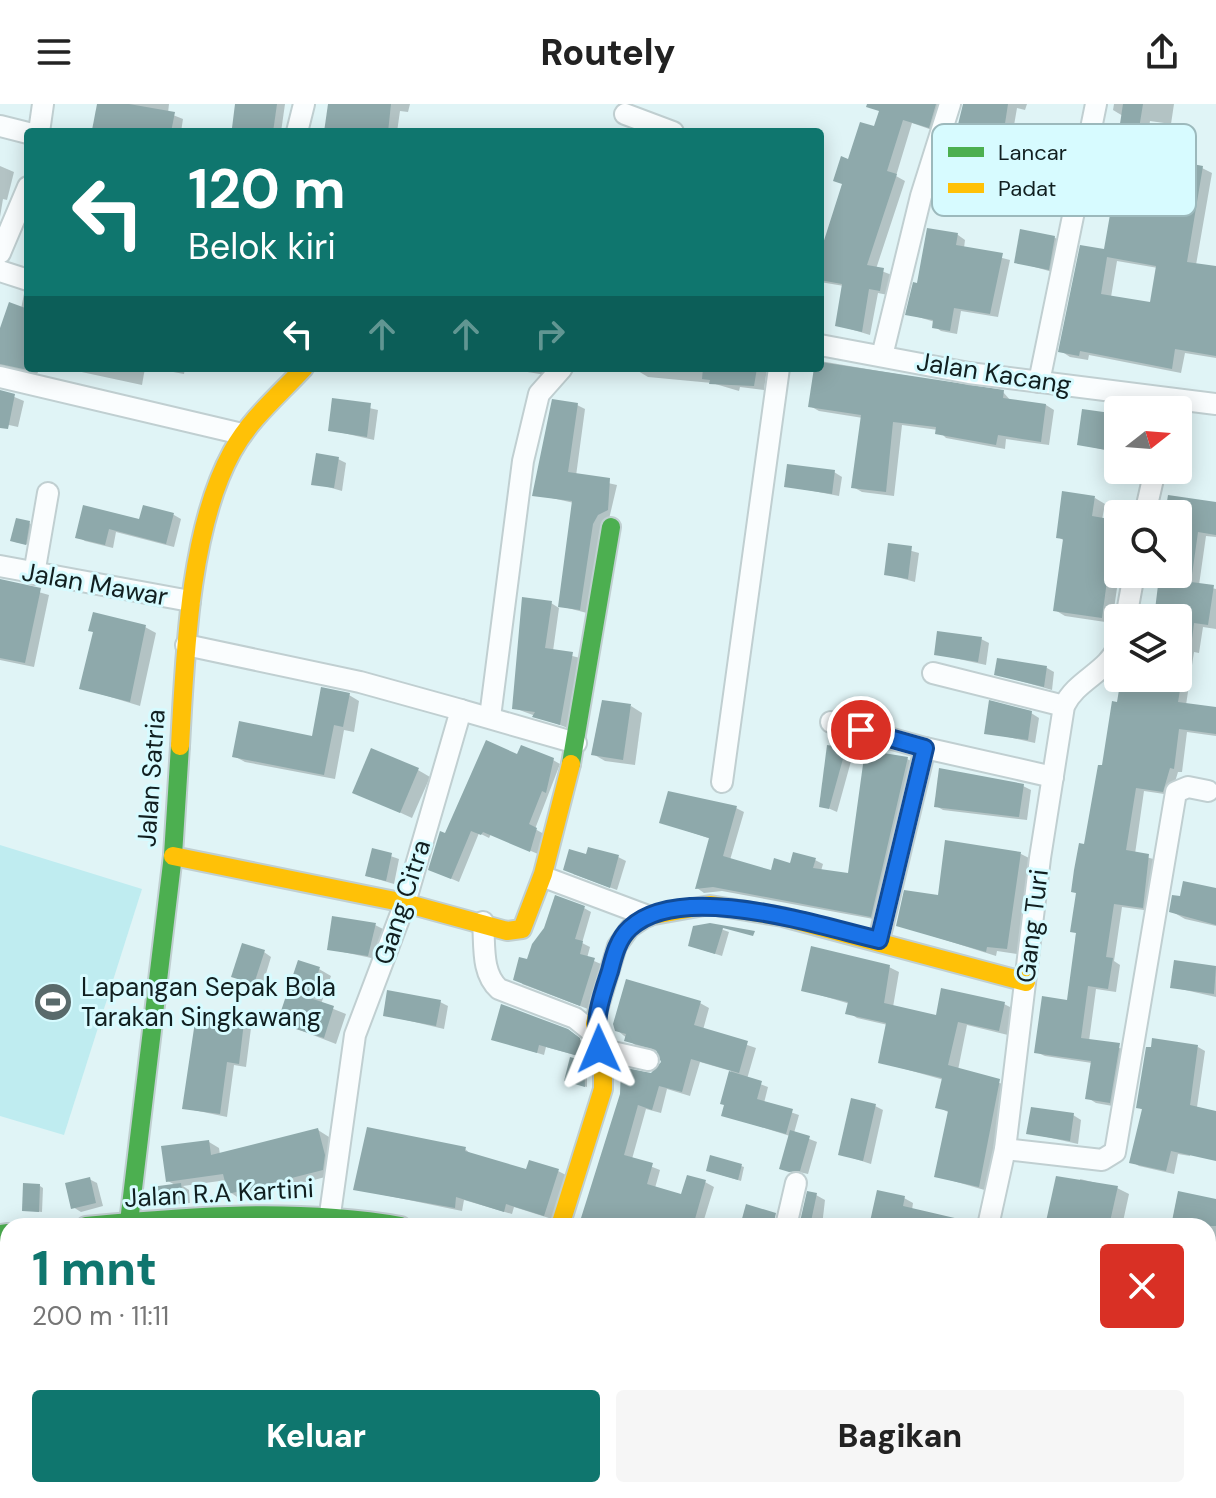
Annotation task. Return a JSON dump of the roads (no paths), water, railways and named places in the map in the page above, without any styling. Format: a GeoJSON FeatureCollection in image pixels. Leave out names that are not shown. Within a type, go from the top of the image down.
{"type":"FeatureCollection","features":[{"type":"Feature","properties":{"kind":"street"},"geometry":{"type":"LineString","coordinates":[[40,128],[43,104]]}},
{"type":"Feature","properties":{"kind":"street"},"geometry":{"type":"LineString","coordinates":[[298,128],[304,104]]}},
{"type":"Feature","properties":{"kind":"street"},"geometry":{"type":"LineString","coordinates":[[944,124],[950,104]]}},
{"type":"Feature","properties":{"kind":"street"},"geometry":{"type":"LineString","coordinates":[[1092,124],[1096,104]]}},
{"type":"Feature","properties":{"kind":"street"},"geometry":{"type":"LineString","coordinates":[[624,117],[660,128]]}},
{"type":"Feature","properties":{"kind":"street"},"geometry":{"type":"LineString","coordinates":[[0,126],[24,132]]}},
{"type":"Feature","properties":{"kind":"street"},"geometry":{"type":"LineString","coordinates":[[882,356],[932,161]]}},
{"type":"Feature","properties":{"kind":"street"},"geometry":{"type":"LineString","coordinates":[[0,253],[24,196]]}},
{"type":"Feature","properties":{"kind":"street"},"geometry":{"type":"LineString","coordinates":[[1039,382],[1073,216]]}},
{"type":"Feature","properties":{"kind":"street"},"geometry":{"type":"LineString","coordinates":[[0,271],[24,279]]}},
{"type":"Feature","properties":{"kind":"street","name":"Jalan Kacang"},"geometry":{"type":"LineString","coordinates":[[824,346],[1125,396]]}},
{"type":"Feature","properties":{"kind":"street","name":"Jalan Satria"},"geometry":{"type":"LineString","coordinates":[[129,1218],[173,856],[190,601],[208,521],[226,465],[242,434],[300,372]]}},
{"type":"Feature","properties":{"kind":"street"},"geometry":{"type":"LineString","coordinates":[[490,717],[523,461],[539,394],[560,372]]}},
{"type":"Feature","properties":{"kind":"street"},"geometry":{"type":"LineString","coordinates":[[722,782],[778,372]]}},
{"type":"Feature","properties":{"kind":"street"},"geometry":{"type":"LineString","coordinates":[[0,377],[242,434]]}},
{"type":"Feature","properties":{"kind":"street","name":"Jalan Kacang"},"geometry":{"type":"LineString","coordinates":[[1192,404],[1216,404]]}},
{"type":"Feature","properties":{"kind":"street"},"geometry":{"type":"LineString","coordinates":[[34,574],[48,493]]}},
{"type":"Feature","properties":{"kind":"street"},"geometry":{"type":"LineString","coordinates":[[173,856],[405,903],[507,931],[522,929],[544,877],[576,743],[611,527]]}},
{"type":"Feature","properties":{"kind":"street","name":"Jalan Mawar"},"geometry":{"type":"LineString","coordinates":[[0,566],[190,601]]}},
{"type":"Feature","properties":{"kind":"street"},"geometry":{"type":"LineString","coordinates":[[186,645],[360,682],[576,743]]}},
{"type":"Feature","properties":{"kind":"street"},"geometry":{"type":"LineString","coordinates":[[933,673],[1064,706],[1070,694],[1104,666]]}},
{"type":"Feature","properties":{"kind":"street","name":"Gang Turi"},"geometry":{"type":"LineString","coordinates":[[990,1218],[1005,1149],[1064,706]]}},
{"type":"Feature","properties":{"kind":"street","name":"Gang Citra"},"geometry":{"type":"LineString","coordinates":[[330,1214],[355,1035],[405,903],[461,710]]}},
{"type":"Feature","properties":{"kind":"street"},"geometry":{"type":"LineString","coordinates":[[831,722],[925,748],[1053,777]]}},
{"type":"Feature","properties":{"kind":"street"},"geometry":{"type":"LineString","coordinates":[[879,940],[925,748]]}},
{"type":"Feature","properties":{"kind":"street"},"geometry":{"type":"LineString","coordinates":[[1005,1149],[1102,1160],[1115,1152],[1176,792],[1188,787],[1208,791]]}},
{"type":"Feature","properties":{"kind":"street"},"geometry":{"type":"LineString","coordinates":[[544,877],[648,916]]}},
{"type":"Feature","properties":{"kind":"street"},"geometry":{"type":"LineString","coordinates":[[563,1218],[603,1089],[598,1010],[617,946],[630,928],[648,916],[710,905],[879,940],[1026,982]]}},
{"type":"Feature","properties":{"kind":"street"},"geometry":{"type":"LineString","coordinates":[[483,922],[486,970],[490,982],[499,989],[575,1018],[598,1042],[648,1060]]}},
{"type":"Feature","properties":{"kind":"street"},"geometry":{"type":"LineString","coordinates":[[788,1218],[796,1183]]}},
{"type":"Feature","properties":{"kind":"street","name":"Jalan R.A Kartini"},"geometry":{"type":"LineString","coordinates":[[190,1218],[266,1213],[330,1214],[351,1218]]}},
{"type":"Feature","properties":{"kind":"place","name":"Lapangan Sepak Bola Tarakan Singkawang"},"geometry":{"type":"Point","coordinates":[53,1002]}}]}
